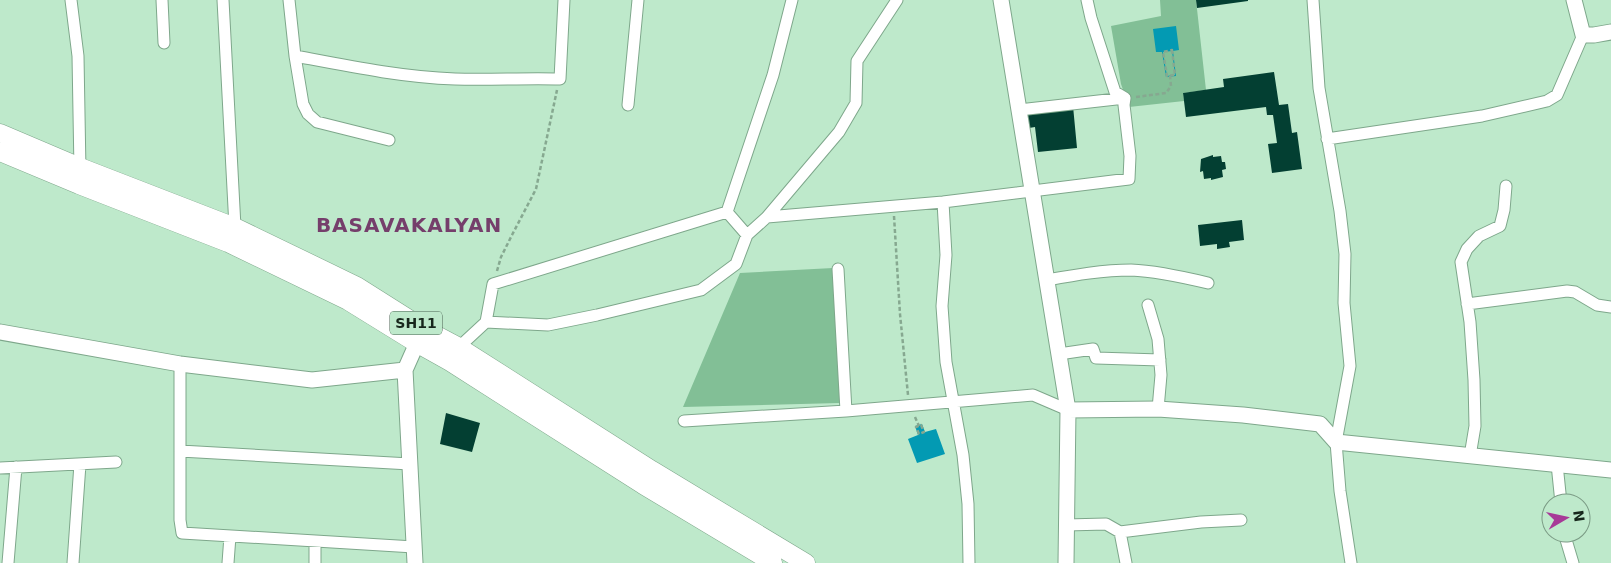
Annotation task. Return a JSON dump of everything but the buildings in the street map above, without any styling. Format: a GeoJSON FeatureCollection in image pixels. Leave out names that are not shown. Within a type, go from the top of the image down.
{"type":"FeatureCollection","features":[{"type":"Feature","properties":{"kind":"main road","name":"SH11"},"geometry":{"type":"LineString","coordinates":[[0,133],[231,235],[357,286],[420,336],[652,470],[806,563]]}},
{"type":"Feature","properties":{"kind":"main road","name":"SH11"},"geometry":{"type":"LineString","coordinates":[[0,152],[80,185],[231,235]]}},
{"type":"Feature","properties":{"kind":"main road","name":"SH11"},"geometry":{"type":"LineString","coordinates":[[454,355],[643,485],[773,563]]}},
{"type":"Feature","properties":{"kind":"street"},"geometry":{"type":"LineString","coordinates":[[72,0],[78,56],[80,185]]}},
{"type":"Feature","properties":{"kind":"street"},"geometry":{"type":"LineString","coordinates":[[162,0],[164,43]]}},
{"type":"Feature","properties":{"kind":"street"},"geometry":{"type":"LineString","coordinates":[[223,0],[231,235]]}},
{"type":"Feature","properties":{"kind":"street"},"geometry":{"type":"LineString","coordinates":[[289,0],[295,56],[303,104],[308,114],[317,122],[389,140]]}},
{"type":"Feature","properties":{"kind":"street"},"geometry":{"type":"LineString","coordinates":[[295,56],[357,68],[456,79],[560,79],[564,0]]}},
{"type":"Feature","properties":{"kind":"street"},"geometry":{"type":"LineString","coordinates":[[628,105],[638,0]]}},
{"type":"Feature","properties":{"kind":"street"},"geometry":{"type":"LineString","coordinates":[[727,212],[773,75],[792,0]]}},
{"type":"Feature","properties":{"kind":"street"},"geometry":{"type":"LineString","coordinates":[[486,322],[548,325],[701,290],[736,264],[747,235],[767,217],[839,132],[852,111],[856,103],[857,61],[897,0]]}},
{"type":"Feature","properties":{"kind":"street"},"geometry":{"type":"LineString","coordinates":[[1001,0],[1068,410],[1066,563]]}},
{"type":"Feature","properties":{"kind":"street"},"geometry":{"type":"LineString","coordinates":[[1086,0],[1115,92],[1125,98]]}},
{"type":"Feature","properties":{"kind":"street"},"geometry":{"type":"LineString","coordinates":[[1313,0],[1319,88],[1340,210],[1345,254],[1344,303],[1350,366],[1336,442],[1340,491],[1351,563]]}},
{"type":"Feature","properties":{"kind":"street"},"geometry":{"type":"LineString","coordinates":[[1327,139],[1482,116],[1547,100],[1558,95],[1583,35],[1574,0]]}},
{"type":"Feature","properties":{"kind":"street"},"geometry":{"type":"LineString","coordinates":[[1583,35],[1594,36],[1611,32]]}},
{"type":"Feature","properties":{"kind":"street"},"geometry":{"type":"LineString","coordinates":[[767,217],[942,202],[1129,179],[1130,156],[1124,105],[1125,98]]}},
{"type":"Feature","properties":{"kind":"street"},"geometry":{"type":"LineString","coordinates":[[1019,110],[1125,98]]}},
{"type":"Feature","properties":{"kind":"street"},"geometry":{"type":"LineString","coordinates":[[1470,456],[1475,426],[1472,351],[1468,304],[1461,262],[1467,249],[1479,236],[1500,226],[1504,210],[1506,186]]}},
{"type":"Feature","properties":{"kind":"street"},"geometry":{"type":"LineString","coordinates":[[942,202],[946,255],[942,306],[946,362],[963,455],[968,512],[969,563]]}},
{"type":"Feature","properties":{"kind":"street"},"geometry":{"type":"LineString","coordinates":[[727,212],[747,235]]}},
{"type":"Feature","properties":{"kind":"street"},"geometry":{"type":"LineString","coordinates":[[454,355],[486,322],[493,284],[727,212]]}},
{"type":"Feature","properties":{"kind":"street"},"geometry":{"type":"LineString","coordinates":[[838,269],[846,411]]}},
{"type":"Feature","properties":{"kind":"street"},"geometry":{"type":"LineString","coordinates":[[1047,280],[1110,271],[1133,270],[1165,273],[1208,283]]}},
{"type":"Feature","properties":{"kind":"street"},"geometry":{"type":"LineString","coordinates":[[1468,304],[1567,291],[1575,292],[1597,305],[1611,307]]}},
{"type":"Feature","properties":{"kind":"street"},"geometry":{"type":"LineString","coordinates":[[1148,305],[1158,339],[1161,375],[1158,409]]}},
{"type":"Feature","properties":{"kind":"street"},"geometry":{"type":"LineString","coordinates":[[0,332],[180,364],[312,380],[404,370]]}},
{"type":"Feature","properties":{"kind":"street"},"geometry":{"type":"LineString","coordinates":[[415,563],[404,370],[420,336]]}},
{"type":"Feature","properties":{"kind":"street"},"geometry":{"type":"LineString","coordinates":[[1059,354],[1093,350],[1096,358],[1160,360]]}},
{"type":"Feature","properties":{"kind":"street"},"geometry":{"type":"LineString","coordinates":[[180,364],[180,520],[182,533],[414,548]]}},
{"type":"Feature","properties":{"kind":"street"},"geometry":{"type":"LineString","coordinates":[[684,421],[846,411],[1033,395],[1068,410],[1158,409],[1243,415],[1320,424],[1336,442],[1611,470]]}},
{"type":"Feature","properties":{"kind":"street"},"geometry":{"type":"LineString","coordinates":[[180,451],[410,464]]}},
{"type":"Feature","properties":{"kind":"street"},"geometry":{"type":"LineString","coordinates":[[0,468],[116,462]]}},
{"type":"Feature","properties":{"kind":"street"},"geometry":{"type":"LineString","coordinates":[[73,563],[80,464]]}},
{"type":"Feature","properties":{"kind":"street"},"geometry":{"type":"LineString","coordinates":[[1557,464],[1560,493]]}},
{"type":"Feature","properties":{"kind":"street"},"geometry":{"type":"LineString","coordinates":[[8,563],[16,467]]}},
{"type":"Feature","properties":{"kind":"street"},"geometry":{"type":"LineString","coordinates":[[1066,525],[1106,524],[1120,532],[1201,522],[1241,520]]}},
{"type":"Feature","properties":{"kind":"street"},"geometry":{"type":"LineString","coordinates":[[1120,532],[1126,563]]}},
{"type":"Feature","properties":{"kind":"street"},"geometry":{"type":"LineString","coordinates":[[228,563],[230,536]]}},
{"type":"Feature","properties":{"kind":"street"},"geometry":{"type":"LineString","coordinates":[[315,542],[315,563]]}},
{"type":"Feature","properties":{"kind":"street"},"geometry":{"type":"LineString","coordinates":[[1567,543],[1573,563]]}},
{"type":"Feature","properties":{"kind":"path"},"geometry":{"type":"LineString","coordinates":[[1172,50],[1175,75],[1170,75],[1167,76],[1163,52],[1172,50]]}},
{"type":"Feature","properties":{"kind":"path"},"geometry":{"type":"LineString","coordinates":[[1125,98],[1166,93],[1171,86],[1170,75]]}},
{"type":"Feature","properties":{"kind":"path"},"geometry":{"type":"LineString","coordinates":[[493,284],[501,257],[536,189],[560,79]]}},
{"type":"Feature","properties":{"kind":"path"},"geometry":{"type":"LineString","coordinates":[[894,207],[900,314],[910,405],[919,426]]}},
{"type":"Feature","properties":{"kind":"green space"},"geometry":{"type":"Polygon","coordinates":[[[1160,0],[1196,0],[1206,90],[1183,93],[1184,101],[1129,107],[1121,84],[1111,26],[1161,16],[1160,0]]]}},
{"type":"Feature","properties":{"kind":"green space"},"geometry":{"type":"Polygon","coordinates":[[[833,268],[840,403],[683,407],[740,273],[833,268]]]}},
{"type":"Feature","properties":{"kind":"water"},"geometry":{"type":"Polygon","coordinates":[[[1176,26],[1179,50],[1173,51],[1176,76],[1166,77],[1162,52],[1156,52],[1153,29],[1176,26]],[[1172,51],[1163,52],[1167,76],[1175,75],[1172,51]]]}},
{"type":"Feature","properties":{"kind":"water"},"geometry":{"type":"Polygon","coordinates":[[[922,424],[925,432],[936,429],[945,454],[917,463],[908,439],[918,435],[915,426],[922,424]]]}},
{"type":"Feature","properties":{"kind":"district","name":"BASAVAKALYAN"},"geometry":{"type":"Point","coordinates":[409,225]}}]}
